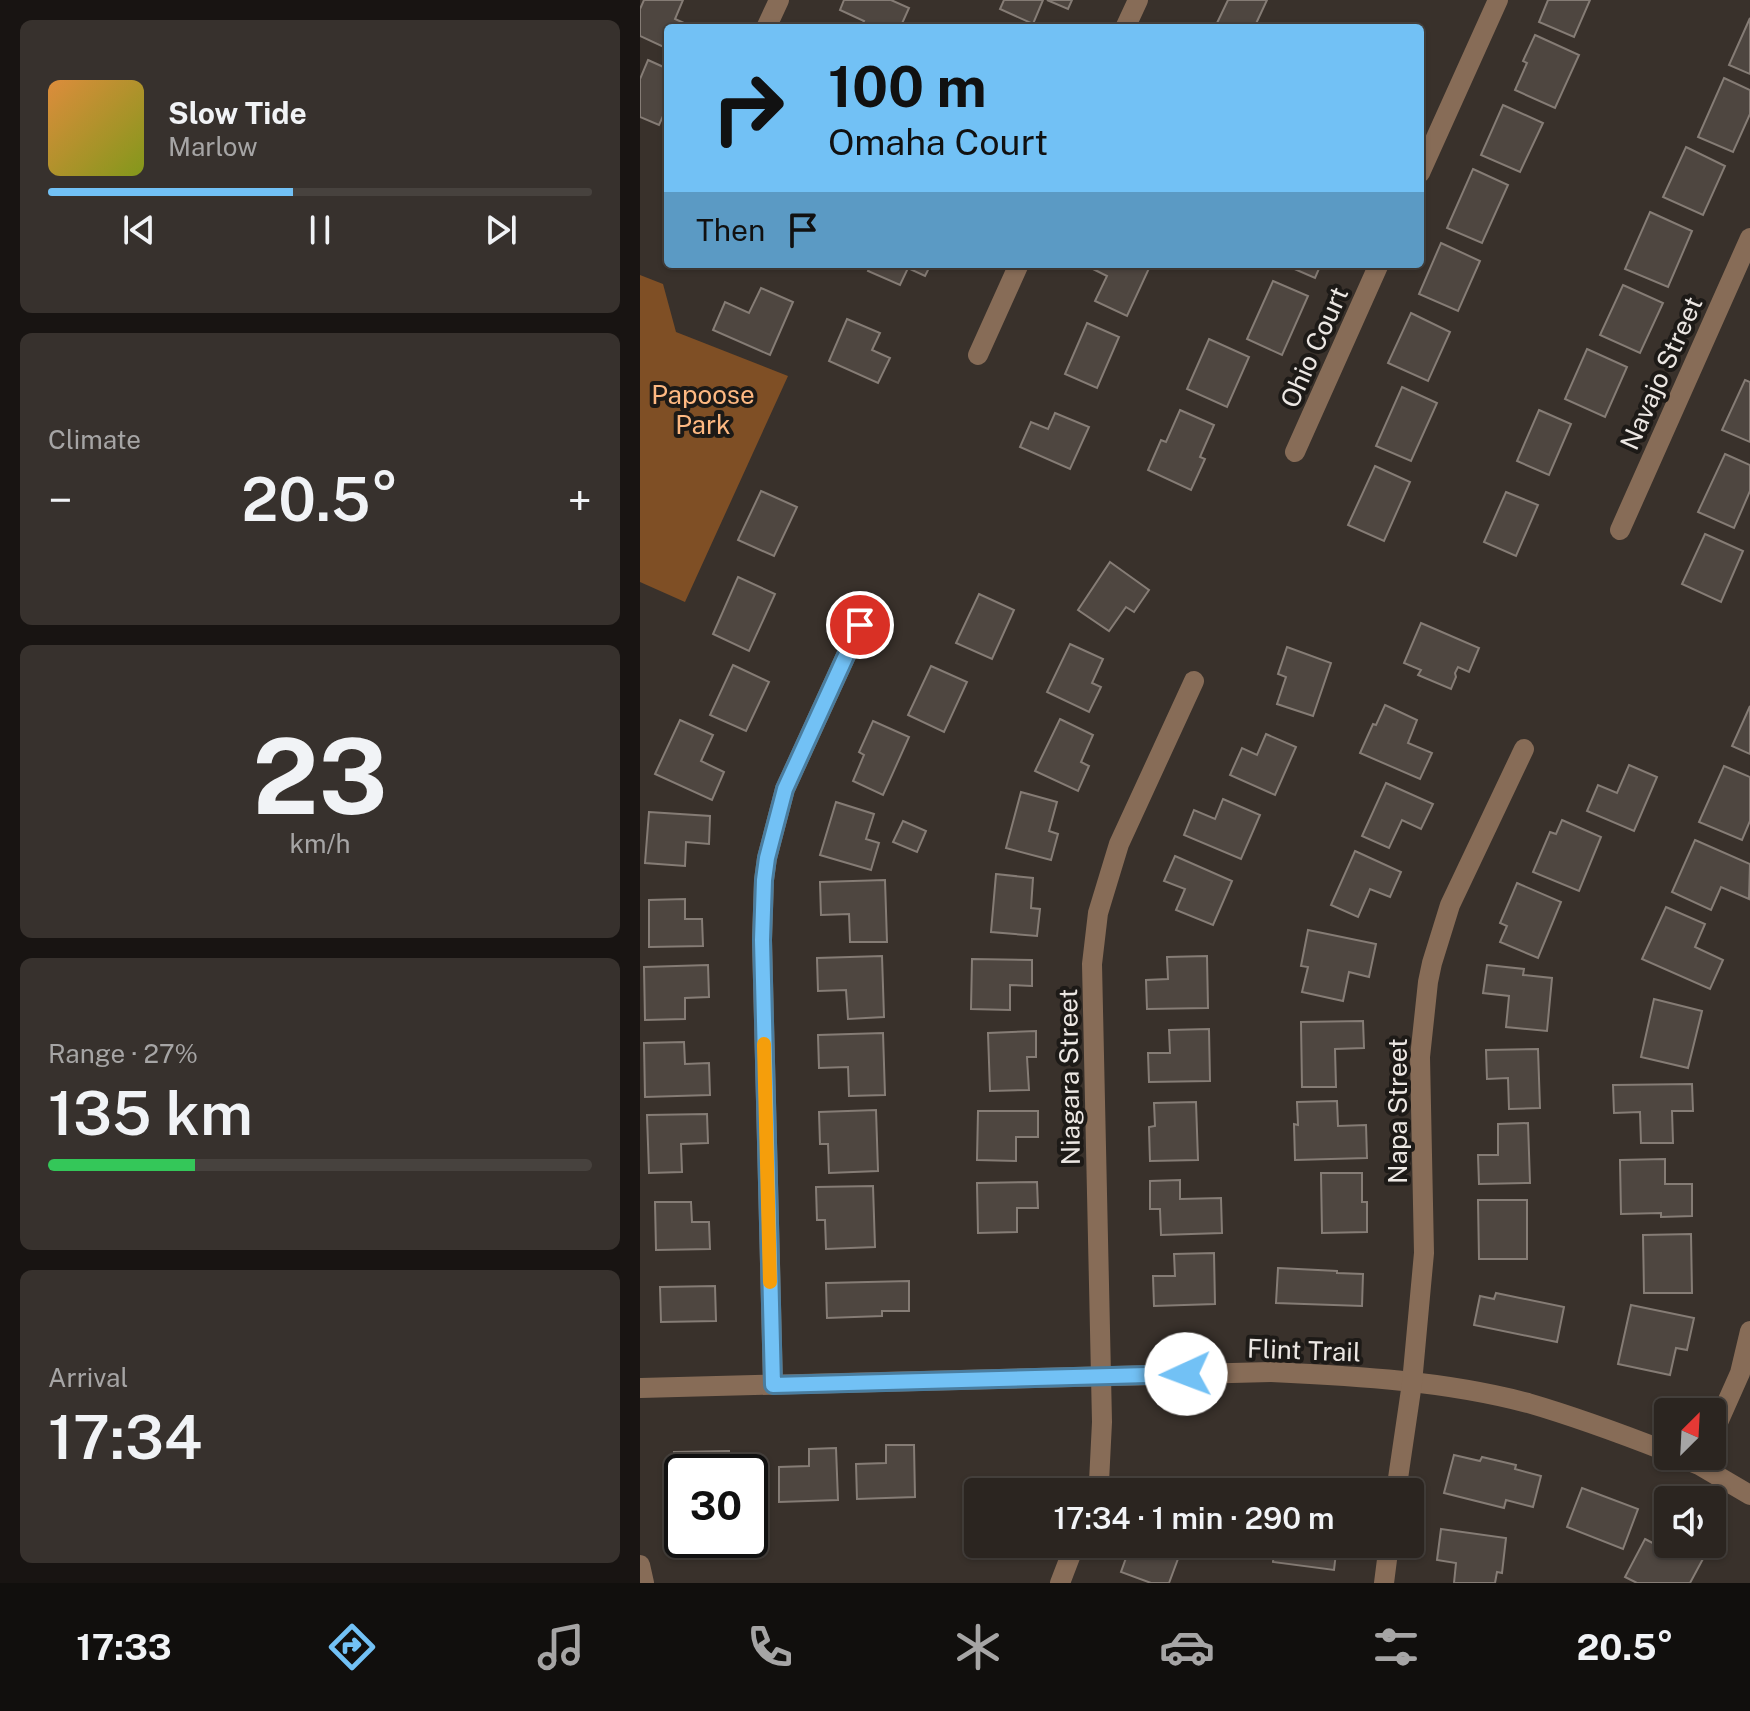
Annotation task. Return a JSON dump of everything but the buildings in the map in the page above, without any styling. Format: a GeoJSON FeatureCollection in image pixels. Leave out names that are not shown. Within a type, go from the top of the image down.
{"type":"FeatureCollection","features":[{"type":"Feature","properties":{"kind":"street"},"geometry":{"type":"LineString","coordinates":[[768,24],[779,0]]}},
{"type":"Feature","properties":{"kind":"street"},"geometry":{"type":"LineString","coordinates":[[1127,24],[1138,0]]}},
{"type":"Feature","properties":{"kind":"street"},"geometry":{"type":"LineString","coordinates":[[1424,164],[1498,0]]}},
{"type":"Feature","properties":{"kind":"street","name":"Navajo Street"},"geometry":{"type":"LineString","coordinates":[[1620,530],[1750,238]]}},
{"type":"Feature","properties":{"kind":"street"},"geometry":{"type":"LineString","coordinates":[[978,355],[1017,268]]}},
{"type":"Feature","properties":{"kind":"street","name":"Ohio Court"},"geometry":{"type":"LineString","coordinates":[[1295,452],[1377,268]]}},
{"type":"Feature","properties":{"kind":"street"},"geometry":{"type":"LineString","coordinates":[[773,1385],[762,940],[764,880],[785,789],[860,625]]}},
{"type":"Feature","properties":{"kind":"street","name":"Niagara Street"},"geometry":{"type":"LineString","coordinates":[[1099,1478],[1102,1422],[1092,964],[1098,913],[1119,844],[1194,681]]}},
{"type":"Feature","properties":{"kind":"street","name":"Napa Street"},"geometry":{"type":"LineString","coordinates":[[1398,1478],[1412,1383],[1424,1253],[1420,1057],[1428,982],[1450,905],[1524,749]]}},
{"type":"Feature","properties":{"kind":"street"},"geometry":{"type":"LineString","coordinates":[[1726,1404],[1740,1373],[1750,1331]]}},
{"type":"Feature","properties":{"kind":"street","name":"Flint Trail"},"geometry":{"type":"LineString","coordinates":[[640,1388],[1271,1372],[1352,1376],[1469,1390],[1528,1403],[1654,1447]]}},
{"type":"Feature","properties":{"kind":"street"},"geometry":{"type":"LineString","coordinates":[[1715,1470],[1750,1495]]}},
{"type":"Feature","properties":{"kind":"street"},"geometry":{"type":"LineString","coordinates":[[1060,1583],[1070,1558]]}},
{"type":"Feature","properties":{"kind":"street"},"geometry":{"type":"LineString","coordinates":[[1384,1583],[1387,1558]]}},
{"type":"Feature","properties":{"kind":"street"},"geometry":{"type":"LineString","coordinates":[[640,1565],[644,1583]]}},
{"type":"Feature","properties":{"kind":"green space","name":"Papoose Park"},"geometry":{"type":"Polygon","coordinates":[[[640,275],[663,284],[676,332],[788,376],[685,602],[640,582],[640,275]]]}},
{"type":"Feature","properties":{"kind":"slow traffic"},"geometry":{"type":"LineString","coordinates":[[764,1044],[770,1282]]}},
{"type":"Feature","properties":{"kind":"route"},"geometry":{"type":"LineString","coordinates":[[860,625],[785,789],[764,880],[762,940],[773,1385],[1186,1374]]}}]}
